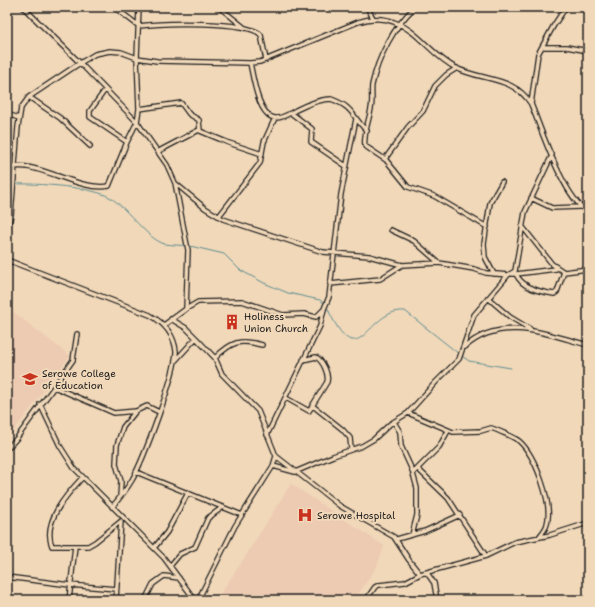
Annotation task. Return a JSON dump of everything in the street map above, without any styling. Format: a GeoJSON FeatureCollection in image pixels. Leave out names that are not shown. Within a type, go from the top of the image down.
{"type":"FeatureCollection","features":[{"type":"Feature","properties":{"kind":"street"},"geometry":{"type":"LineString","coordinates":[[23,7],[137,122],[159,151],[167,165],[175,183],[188,250],[186,309]]}},
{"type":"Feature","properties":{"kind":"street"},"geometry":{"type":"LineString","coordinates":[[114,7],[139,26],[158,24],[209,24],[245,28],[260,34],[266,60]]}},
{"type":"Feature","properties":{"kind":"street"},"geometry":{"type":"LineString","coordinates":[[7,169],[15,166],[48,171],[76,184],[107,186],[110,184],[137,122],[139,109],[137,58],[139,7]]}},
{"type":"Feature","properties":{"kind":"street"},"geometry":{"type":"LineString","coordinates":[[219,7],[245,28]]}},
{"type":"Feature","properties":{"kind":"street"},"geometry":{"type":"LineString","coordinates":[[368,7],[373,18]]}},
{"type":"Feature","properties":{"kind":"street"},"geometry":{"type":"LineString","coordinates":[[414,7],[399,24],[388,43],[374,78],[371,90],[373,99],[365,146],[385,159],[408,187],[434,196],[487,227]]}},
{"type":"Feature","properties":{"kind":"street"},"geometry":{"type":"LineString","coordinates":[[531,104],[538,54],[566,7]]}},
{"type":"Feature","properties":{"kind":"street"},"geometry":{"type":"LineString","coordinates":[[579,7],[588,12]]}},
{"type":"Feature","properties":{"kind":"street"},"geometry":{"type":"LineString","coordinates":[[7,229],[11,215],[21,108],[29,97],[95,54],[110,51],[121,52],[137,58],[157,61],[250,63],[266,60],[358,22],[373,18],[399,24],[418,37],[444,61],[457,68],[515,86],[521,91],[531,104],[570,194],[580,207],[588,212]]}},
{"type":"Feature","properties":{"kind":"street"},"geometry":{"type":"LineString","coordinates":[[542,47],[567,47],[588,51]]}},
{"type":"Feature","properties":{"kind":"street"},"geometry":{"type":"LineString","coordinates":[[250,63],[261,104],[265,111],[275,118]]}},
{"type":"Feature","properties":{"kind":"street"},"geometry":{"type":"LineString","coordinates":[[385,159],[408,127],[423,111],[435,86],[446,75],[457,68]]}},
{"type":"Feature","properties":{"kind":"street"},"geometry":{"type":"LineString","coordinates":[[105,90],[90,111],[90,117],[127,142]]}},
{"type":"Feature","properties":{"kind":"street"},"geometry":{"type":"LineString","coordinates":[[29,97],[60,118],[90,146]]}},
{"type":"Feature","properties":{"kind":"street"},"geometry":{"type":"LineString","coordinates":[[219,216],[260,163],[264,142],[275,118],[291,113],[305,105],[331,99],[350,109],[356,119],[367,131]]}},
{"type":"Feature","properties":{"kind":"street"},"geometry":{"type":"LineString","coordinates":[[139,109],[181,103],[189,114],[199,120],[199,130]]}},
{"type":"Feature","properties":{"kind":"street"},"geometry":{"type":"LineString","coordinates":[[291,113],[312,129],[311,142],[346,166]]}},
{"type":"Feature","properties":{"kind":"street"},"geometry":{"type":"LineString","coordinates":[[7,114],[19,118]]}},
{"type":"Feature","properties":{"kind":"street"},"geometry":{"type":"LineString","coordinates":[[267,435],[320,326],[324,309],[329,297],[340,199],[356,119]]}},
{"type":"Feature","properties":{"kind":"street"},"geometry":{"type":"LineString","coordinates":[[159,151],[199,130]]}},
{"type":"Feature","properties":{"kind":"street"},"geometry":{"type":"LineString","coordinates":[[199,130],[229,143],[262,154]]}},
{"type":"Feature","properties":{"kind":"street"},"geometry":{"type":"LineString","coordinates":[[273,466],[295,472],[374,439],[394,422],[408,413],[436,382],[454,365],[459,359],[464,348],[474,315],[488,298],[512,274],[517,265],[522,226],[531,198],[552,155]]}},
{"type":"Feature","properties":{"kind":"street"},"geometry":{"type":"LineString","coordinates":[[494,274],[485,257],[484,244],[492,198],[502,182]]}},
{"type":"Feature","properties":{"kind":"street"},"geometry":{"type":"LineString","coordinates":[[175,183],[205,208],[219,216],[286,241],[323,252],[369,256],[402,265],[439,263],[494,274],[512,274],[550,268],[564,272],[588,269]]}},
{"type":"Feature","properties":{"kind":"street"},"geometry":{"type":"LineString","coordinates":[[531,198],[552,208],[580,207]]}},
{"type":"Feature","properties":{"kind":"street"},"geometry":{"type":"LineString","coordinates":[[522,226],[530,239],[557,269]]}},
{"type":"Feature","properties":{"kind":"street"},"geometry":{"type":"LineString","coordinates":[[391,230],[414,241],[439,263]]}},
{"type":"Feature","properties":{"kind":"street"},"geometry":{"type":"LineString","coordinates":[[7,260],[146,313],[164,325],[173,340],[175,361],[159,412],[136,472],[112,508]]}},
{"type":"Feature","properties":{"kind":"street"},"geometry":{"type":"LineString","coordinates":[[330,284],[380,279],[402,265]]}},
{"type":"Feature","properties":{"kind":"street"},"geometry":{"type":"LineString","coordinates":[[512,274],[528,287],[538,291],[554,294],[557,292],[564,272]]}},
{"type":"Feature","properties":{"kind":"street"},"geometry":{"type":"LineString","coordinates":[[488,298],[510,317],[530,329],[588,345]]}},
{"type":"Feature","properties":{"kind":"street"},"geometry":{"type":"LineString","coordinates":[[164,325],[198,302],[242,301],[283,315],[304,314],[316,317],[324,309]]}},
{"type":"Feature","properties":{"kind":"street"},"geometry":{"type":"LineString","coordinates":[[171,319],[186,328],[215,358],[222,374],[258,411],[276,456],[340,506],[397,539],[409,560],[420,574]]}},
{"type":"Feature","properties":{"kind":"street"},"geometry":{"type":"LineString","coordinates":[[464,348],[481,335],[494,330],[530,329]]}},
{"type":"Feature","properties":{"kind":"street"},"geometry":{"type":"LineString","coordinates":[[7,449],[16,440],[40,404],[73,360],[77,334]]}},
{"type":"Feature","properties":{"kind":"street"},"geometry":{"type":"LineString","coordinates":[[175,361],[196,338]]}},
{"type":"Feature","properties":{"kind":"street"},"geometry":{"type":"LineString","coordinates":[[215,358],[225,348],[241,341],[262,345]]}},
{"type":"Feature","properties":{"kind":"street"},"geometry":{"type":"LineString","coordinates":[[286,398],[308,411],[313,406],[328,379],[324,367],[318,358],[316,357],[303,360]]}},
{"type":"Feature","properties":{"kind":"street"},"geometry":{"type":"LineString","coordinates":[[54,386],[114,413],[136,411],[147,406],[159,412]]}},
{"type":"Feature","properties":{"kind":"street"},"geometry":{"type":"LineString","coordinates":[[40,404],[62,451],[82,478],[154,548],[170,566],[195,600]]}},
{"type":"Feature","properties":{"kind":"street"},"geometry":{"type":"LineString","coordinates":[[313,406],[350,438],[351,449]]}},
{"type":"Feature","properties":{"kind":"street"},"geometry":{"type":"LineString","coordinates":[[120,498],[120,481],[116,464],[117,445],[123,427],[136,411]]}},
{"type":"Feature","properties":{"kind":"street"},"geometry":{"type":"LineString","coordinates":[[408,413],[448,431],[462,433],[493,428],[515,438],[523,444],[535,462],[540,474],[547,509],[547,525],[538,537]]}},
{"type":"Feature","properties":{"kind":"street"},"geometry":{"type":"LineString","coordinates":[[394,422],[400,432],[400,446],[413,473],[418,488],[417,515],[412,535]]}},
{"type":"Feature","properties":{"kind":"street"},"geometry":{"type":"LineString","coordinates":[[413,473],[439,447],[448,431]]}},
{"type":"Feature","properties":{"kind":"street"},"geometry":{"type":"LineString","coordinates":[[198,600],[242,515],[273,466],[276,456]]}},
{"type":"Feature","properties":{"kind":"street"},"geometry":{"type":"LineString","coordinates":[[418,469],[448,498],[486,556]]}},
{"type":"Feature","properties":{"kind":"street"},"geometry":{"type":"LineString","coordinates":[[136,472],[242,515]]}},
{"type":"Feature","properties":{"kind":"street"},"geometry":{"type":"LineString","coordinates":[[82,478],[67,494],[56,511],[50,535],[51,544],[53,547],[92,544],[123,518]]}},
{"type":"Feature","properties":{"kind":"street"},"geometry":{"type":"LineString","coordinates":[[154,548],[166,532],[188,493]]}},
{"type":"Feature","properties":{"kind":"street"},"geometry":{"type":"LineString","coordinates":[[170,566],[180,554],[195,547],[208,518],[223,507]]}},
{"type":"Feature","properties":{"kind":"street"},"geometry":{"type":"LineString","coordinates":[[397,539],[412,535],[460,515]]}},
{"type":"Feature","properties":{"kind":"street"},"geometry":{"type":"LineString","coordinates":[[116,600],[120,522]]}},
{"type":"Feature","properties":{"kind":"street"},"geometry":{"type":"LineString","coordinates":[[366,600],[375,587],[379,585],[400,583],[420,574],[486,556],[515,542],[588,523]]}},
{"type":"Feature","properties":{"kind":"street"},"geometry":{"type":"LineString","coordinates":[[69,600],[75,546]]}},
{"type":"Feature","properties":{"kind":"street"},"geometry":{"type":"LineString","coordinates":[[427,573],[434,583],[437,600]]}},
{"type":"Feature","properties":{"kind":"street"},"geometry":{"type":"LineString","coordinates":[[145,600],[153,584],[164,576],[179,578]]}},
{"type":"Feature","properties":{"kind":"street"},"geometry":{"type":"LineString","coordinates":[[7,577],[70,585],[116,588]]}},
{"type":"Feature","properties":{"kind":"shaded area","name":"Serowe College of Education"},"geometry":{"type":"Polygon","coordinates":[[[7,307],[70,356],[7,440],[7,307]]]}},
{"type":"Feature","properties":{"kind":"shaded area","name":"Serowe Hospital"},"geometry":{"type":"Polygon","coordinates":[[[291,484],[384,546],[377,566],[354,600],[216,600],[240,565],[291,484]]]}},
{"type":"Feature","properties":{"kind":"waterway"},"geometry":{"type":"LineString","coordinates":[[15,184],[64,186],[103,194],[118,203],[145,231],[158,241],[165,244],[186,246]]}},
{"type":"Feature","properties":{"kind":"waterway"},"geometry":{"type":"LineString","coordinates":[[190,246],[224,254],[240,270],[264,283],[288,293],[320,300],[325,304]]}},
{"type":"Feature","properties":{"kind":"waterway"},"geometry":{"type":"LineString","coordinates":[[327,307],[338,328],[347,338],[356,340],[392,313],[405,311],[459,354]]}},
{"type":"Feature","properties":{"kind":"waterway"},"geometry":{"type":"LineString","coordinates":[[462,356],[469,361],[511,368]]}},
{"type":"Feature","properties":{"kind":"place","name":"Holiness Union Church"},"geometry":{"type":"Point","coordinates":[232,322]}},
{"type":"Feature","properties":{"kind":"place","name":"Serowe College of Education"},"geometry":{"type":"Point","coordinates":[30,379]}},
{"type":"Feature","properties":{"kind":"place","name":"Serowe Hospital"},"geometry":{"type":"Point","coordinates":[305,515]}}]}
